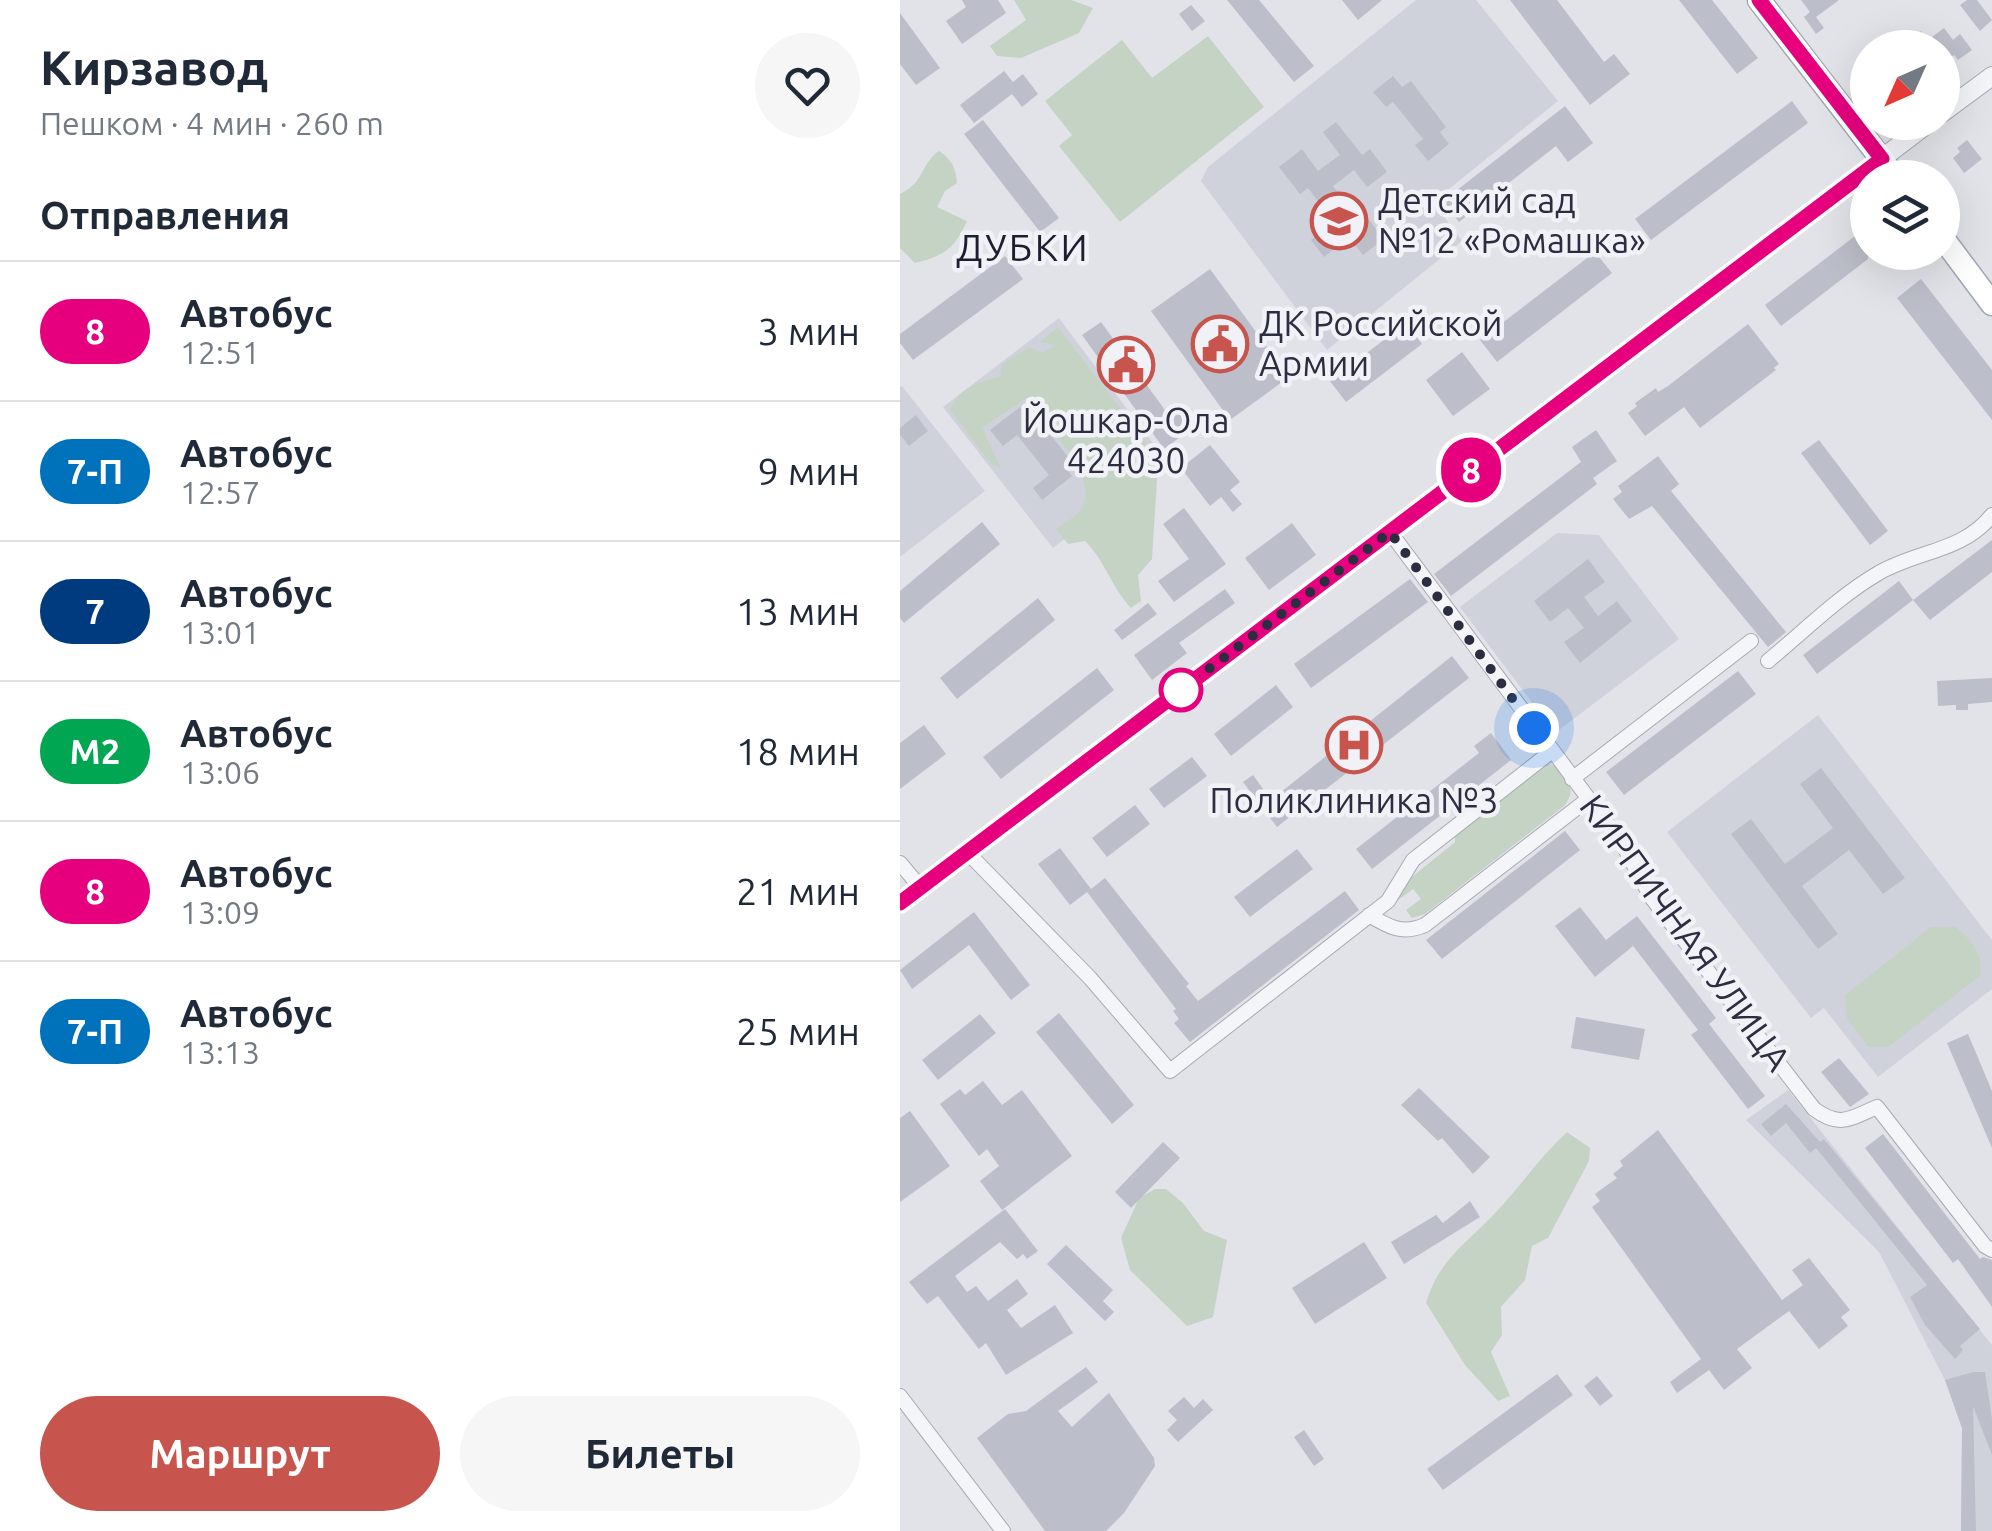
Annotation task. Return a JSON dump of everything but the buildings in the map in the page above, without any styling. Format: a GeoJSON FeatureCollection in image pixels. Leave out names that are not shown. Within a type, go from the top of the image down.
{"type":"FeatureCollection","features":[{"type":"Feature","properties":{"kind":"main road"},"geometry":{"type":"LineString","coordinates":[[1759,0],[1883,160]]}},
{"type":"Feature","properties":{"kind":"main road"},"geometry":{"type":"LineString","coordinates":[[1960,261],[1992,304]]}},
{"type":"Feature","properties":{"kind":"street"},"geometry":{"type":"LineString","coordinates":[[1960,100],[1992,76]]}},
{"type":"Feature","properties":{"kind":"street"},"geometry":{"type":"LineString","coordinates":[[1896,160],[1914,140]]}},
{"type":"Feature","properties":{"kind":"street"},"geometry":{"type":"LineString","coordinates":[[900,903],[1390,532],[1850,196]]}},
{"type":"Feature","properties":{"kind":"street"},"geometry":{"type":"LineString","coordinates":[[1768,661],[1876,574],[1915,555],[1956,546],[1992,515]]}},
{"type":"Feature","properties":{"kind":"street"},"geometry":{"type":"LineString","coordinates":[[1390,532],[1572,780]]}},
{"type":"Feature","properties":{"kind":"street","name":"КИРПИЧНАЯ УЛИЦА"},"geometry":{"type":"LineString","coordinates":[[1751,641],[1572,780],[1624,845],[1651,897],[1814,1108],[1829,1120],[1845,1121],[1876,1107],[1992,1250]]}},
{"type":"Feature","properties":{"kind":"street"},"geometry":{"type":"LineString","coordinates":[[967,852],[1090,978],[1170,1071],[1388,901],[1413,860],[1552,751]]}},
{"type":"Feature","properties":{"kind":"street"},"geometry":{"type":"LineString","coordinates":[[1368,915],[1392,929],[1425,925],[1587,800]]}},
{"type":"Feature","properties":{"kind":"street"},"geometry":{"type":"LineString","coordinates":[[900,863],[921,888]]}},
{"type":"Feature","properties":{"kind":"street"},"geometry":{"type":"LineString","coordinates":[[900,1396],[1003,1531]]}},
{"type":"Feature","properties":{"kind":"shaded area"},"geometry":{"type":"Polygon","coordinates":[[[1416,0],[1476,0],[1558,101],[1433,202],[1462,241],[1327,350],[1201,181],[1208,167],[1416,0]]]}},
{"type":"Feature","properties":{"kind":"shaded area"},"geometry":{"type":"Polygon","coordinates":[[[1059,318],[1166,461],[1053,548],[943,407],[1059,318]]]}},
{"type":"Feature","properties":{"kind":"shaded area"},"geometry":{"type":"Polygon","coordinates":[[[900,387],[985,491],[900,557],[900,387]]]}},
{"type":"Feature","properties":{"kind":"shaded area"},"geometry":{"type":"Polygon","coordinates":[[[1557,533],[1599,535],[1679,639],[1555,733],[1460,607],[1557,533]]]}},
{"type":"Feature","properties":{"kind":"shaded area"},"geometry":{"type":"Polygon","coordinates":[[[1818,715],[1992,940],[1992,989],[1878,1077],[1824,1008],[1811,1018],[1667,832],[1818,715]]]}},
{"type":"Feature","properties":{"kind":"shaded area"},"geometry":{"type":"Polygon","coordinates":[[[1788,1090],[1992,1345],[1992,1531],[1961,1531],[1962,1428],[1945,1380],[1879,1252],[1746,1120],[1788,1090]]]}},
{"type":"Feature","properties":{"kind":"green space"},"geometry":{"type":"Polygon","coordinates":[[[1014,0],[1071,0],[1093,8],[1079,33],[1021,58],[997,56],[990,46],[1026,20],[1014,0]]]}},
{"type":"Feature","properties":{"kind":"green space"},"geometry":{"type":"Polygon","coordinates":[[[1208,36],[1264,107],[1120,222],[1059,146],[1072,135],[1045,101],[1122,40],[1152,78],[1208,36]]]}},
{"type":"Feature","properties":{"kind":"green space"},"geometry":{"type":"Polygon","coordinates":[[[939,151],[952,165],[957,183],[945,191],[937,207],[967,221],[947,250],[915,263],[900,248],[900,194],[914,184],[939,151]]]}},
{"type":"Feature","properties":{"kind":"green space"},"geometry":{"type":"Polygon","coordinates":[[[1058,327],[1155,454],[1158,464],[1152,559],[1138,575],[1141,601],[1131,608],[1085,541],[1068,544],[1056,529],[1076,515],[1084,502],[1085,488],[1071,455],[1025,399],[982,428],[1001,468],[991,464],[950,410],[964,391],[1000,377],[1002,364],[1029,347],[1043,353],[1055,345],[1040,342],[1058,327]]]}},
{"type":"Feature","properties":{"kind":"green space"},"geometry":{"type":"Polygon","coordinates":[[[1540,764],[1555,765],[1567,780],[1570,794],[1564,806],[1425,914],[1412,918],[1406,910],[1421,899],[1413,889],[1398,900],[1407,881],[1455,842],[1455,831],[1540,764]]]}},
{"type":"Feature","properties":{"kind":"green space"},"geometry":{"type":"Polygon","coordinates":[[[1931,927],[1956,927],[1967,938],[1978,954],[1980,976],[1888,1047],[1868,1047],[1847,1018],[1845,995],[1931,927]]]}},
{"type":"Feature","properties":{"kind":"green space"},"geometry":{"type":"Polygon","coordinates":[[[1567,1132],[1590,1148],[1589,1161],[1548,1238],[1532,1246],[1525,1280],[1501,1307],[1502,1335],[1491,1352],[1510,1396],[1498,1401],[1465,1365],[1426,1303],[1447,1262],[1567,1132]]]}},
{"type":"Feature","properties":{"kind":"green space"},"geometry":{"type":"Polygon","coordinates":[[[1155,1189],[1166,1189],[1183,1203],[1204,1231],[1227,1240],[1213,1317],[1187,1326],[1130,1270],[1121,1238],[1139,1198],[1155,1189]]]}},
{"type":"Feature","properties":{"kind":"bus line","name":"8"},"geometry":{"type":"LineString","coordinates":[[900,903],[1882,159],[1759,0]]}},
{"type":"Feature","properties":{"kind":"place","name":"Детский сад №12 «Ромашка»"},"geometry":{"type":"Point","coordinates":[1339,221]}},
{"type":"Feature","properties":{"kind":"place","name":"ДК Российской Армии"},"geometry":{"type":"Point","coordinates":[1220,344]}},
{"type":"Feature","properties":{"kind":"place","name":"Йошкар-Ола 424030"},"geometry":{"type":"Point","coordinates":[1126,365]}},
{"type":"Feature","properties":{"kind":"place","name":"Поликлиника №3"},"geometry":{"type":"Point","coordinates":[1354,745]}},
{"type":"Feature","properties":{"kind":"district","name":"ДУБКИ"},"geometry":{"type":"Point","coordinates":[1023,248]}},
{"type":"Feature","properties":{"kind":"route"},"geometry":{"type":"LineString","coordinates":[[1181,690],[1390,532],[1534,728]]}}]}
